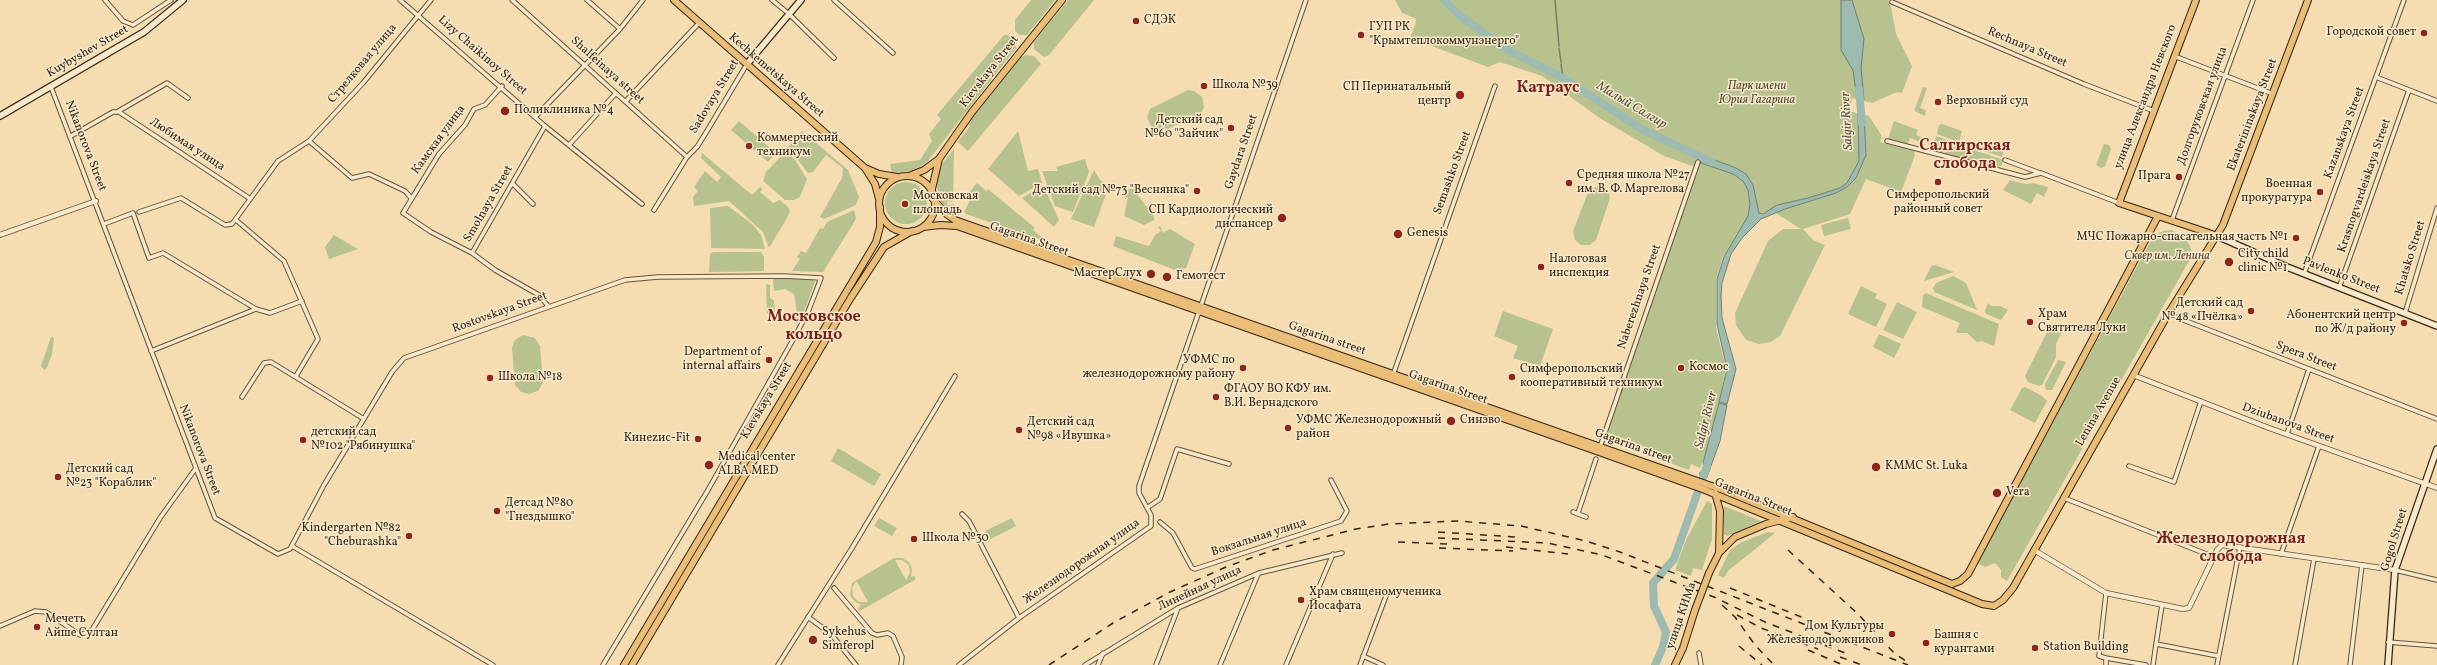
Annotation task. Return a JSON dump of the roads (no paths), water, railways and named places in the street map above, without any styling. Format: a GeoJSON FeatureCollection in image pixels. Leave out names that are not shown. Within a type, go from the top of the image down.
{"type":"FeatureCollection","features":[{"type":"Feature","properties":{"kind":"main road","name":"Kuybyshev Street"},"geometry":{"type":"LineString","coordinates":[[0,116],[144,32],[182,0]]}},
{"type":"Feature","properties":{"kind":"main road","name":"Kechkemetskaya Street"},"geometry":{"type":"LineString","coordinates":[[674,0],[865,168],[875,184],[879,199]]}},
{"type":"Feature","properties":{"kind":"main road","name":"Sadovaya Street"},"geometry":{"type":"LineString","coordinates":[[747,64],[801,0]]}},
{"type":"Feature","properties":{"kind":"main road","name":"Kievskaya Street"},"geometry":{"type":"LineString","coordinates":[[908,176],[924,170],[938,159],[972,112],[1062,0]]}},
{"type":"Feature","properties":{"kind":"main road","name":"улица Александра Невского"},"geometry":{"type":"LineString","coordinates":[[2119,203],[2196,0]]}},
{"type":"Feature","properties":{"kind":"main road","name":"Ekaterininskaya Street"},"geometry":{"type":"LineString","coordinates":[[2215,235],[2223,225],[2308,0]]}},
{"type":"Feature","properties":{"kind":"main road","name":"Kievskaya Street"},"geometry":{"type":"LineString","coordinates":[[932,196],[938,159]]}},
{"type":"Feature","properties":{"kind":"main road","name":"Kechkemetskaya Street"},"geometry":{"type":"LineString","coordinates":[[865,168],[879,174],[899,177]]}},
{"type":"Feature","properties":{"kind":"main road"},"geometry":{"type":"LineString","coordinates":[[908,176],[921,181],[932,196],[933,215],[923,227],[912,231],[903,231],[892,227],[884,219],[879,199],[886,185],[899,177],[908,176]]}},
{"type":"Feature","properties":{"kind":"main road","name":"Gagarina Street"},"geometry":{"type":"LineString","coordinates":[[932,196],[942,210],[955,220],[1198,309]]}},
{"type":"Feature","properties":{"kind":"main road"},"geometry":{"type":"LineString","coordinates":[[2119,203],[2215,235]]}},
{"type":"Feature","properties":{"kind":"main road","name":"Kievskaya Street"},"geometry":{"type":"LineString","coordinates":[[624,665],[876,242],[880,227],[880,207]]}},
{"type":"Feature","properties":{"kind":"main road","name":"Gagarina street"},"geometry":{"type":"LineString","coordinates":[[1709,488],[1793,517],[1952,584],[1963,579],[1975,562],[2158,216]]}},
{"type":"Feature","properties":{"kind":"main road","name":"Gagarina Street"},"geometry":{"type":"LineString","coordinates":[[923,227],[940,225],[957,226],[1198,309],[1709,488],[1716,495],[1982,604],[1994,606],[2003,600]]}},
{"type":"Feature","properties":{"kind":"main road","name":"Kievskaya Street"},"geometry":{"type":"LineString","coordinates":[[632,665],[850,299],[884,247],[912,231]]}},
{"type":"Feature","properties":{"kind":"main road","name":"Pavlenko Street"},"geometry":{"type":"LineString","coordinates":[[2215,235],[2304,274],[2437,326]]}},
{"type":"Feature","properties":{"kind":"main road","name":"Lenina Avenue"},"geometry":{"type":"LineString","coordinates":[[2003,600],[2034,550],[2062,497],[2215,235]]}},
{"type":"Feature","properties":{"kind":"main road","name":"Gagarina street"},"geometry":{"type":"LineString","coordinates":[[1393,377],[1600,447],[1691,482]]}},
{"type":"Feature","properties":{"kind":"main road","name":"Gogol Street"},"geometry":{"type":"LineString","coordinates":[[2388,665],[2388,642],[2395,570],[2437,449]]}},
{"type":"Feature","properties":{"kind":"main road"},"geometry":{"type":"LineString","coordinates":[[1716,495],[1719,505],[1720,524],[1719,553]]}},
{"type":"Feature","properties":{"kind":"main road"},"geometry":{"type":"LineString","coordinates":[[1719,553],[1735,537],[1793,517]]}},
{"type":"Feature","properties":{"kind":"main road","name":"улица КИМа"},"geometry":{"type":"LineString","coordinates":[[1675,665],[1684,648],[1695,610],[1719,553]]}},
{"type":"Feature","properties":{"kind":"street"},"geometry":{"type":"LineString","coordinates":[[105,0],[123,21],[133,25],[171,0]]}},
{"type":"Feature","properties":{"kind":"street","name":"Lizy Chaikinoy Street"},"geometry":{"type":"LineString","coordinates":[[400,0],[502,86],[545,126],[642,204]]}},
{"type":"Feature","properties":{"kind":"street","name":"Стрелковая улица"},"geometry":{"type":"LineString","coordinates":[[236,220],[249,198],[253,196],[278,160],[309,141],[363,83],[431,0]]}},
{"type":"Feature","properties":{"kind":"street","name":"Shalfeinaya street"},"geometry":{"type":"LineString","coordinates":[[512,0],[687,157]]}},
{"type":"Feature","properties":{"kind":"street"},"geometry":{"type":"LineString","coordinates":[[587,0],[620,29]]}},
{"type":"Feature","properties":{"kind":"street"},"geometry":{"type":"LineString","coordinates":[[536,116],[584,64],[620,29],[643,0]]}},
{"type":"Feature","properties":{"kind":"street"},"geometry":{"type":"LineString","coordinates":[[772,0],[789,14],[834,58]]}},
{"type":"Feature","properties":{"kind":"street"},"geometry":{"type":"LineString","coordinates":[[834,0],[893,53]]}},
{"type":"Feature","properties":{"kind":"street","name":"Gaydara Street"},"geometry":{"type":"LineString","coordinates":[[1198,309],[1306,0]]}},
{"type":"Feature","properties":{"kind":"street","name":"Долгоруковская улица"},"geometry":{"type":"LineString","coordinates":[[2172,220],[2254,0]]}},
{"type":"Feature","properties":{"kind":"street","name":"Kazanskaya Street"},"geometry":{"type":"LineString","coordinates":[[2304,274],[2404,0]]}},
{"type":"Feature","properties":{"kind":"street","name":"Rechnaya Street"},"geometry":{"type":"LineString","coordinates":[[1892,2],[2084,84],[2154,111]]}},
{"type":"Feature","properties":{"kind":"street"},"geometry":{"type":"LineString","coordinates":[[626,101],[700,23]]}},
{"type":"Feature","properties":{"kind":"street"},"geometry":{"type":"LineString","coordinates":[[2174,56],[2273,94]]}},
{"type":"Feature","properties":{"kind":"street","name":"Sadovaya Street"},"geometry":{"type":"LineString","coordinates":[[654,210],[687,157],[697,147],[747,64]]}},
{"type":"Feature","properties":{"kind":"street"},"geometry":{"type":"LineString","coordinates":[[2376,77],[2437,101]]}},
{"type":"Feature","properties":{"kind":"street"},"geometry":{"type":"LineString","coordinates":[[71,136],[167,83],[188,98]]}},
{"type":"Feature","properties":{"kind":"street","name":"Камская улица"},"geometry":{"type":"LineString","coordinates":[[472,253],[464,251],[404,216],[403,212],[439,154],[465,125],[474,109],[485,105],[502,86]]}},
{"type":"Feature","properties":{"kind":"street","name":"Semashko Street"},"geometry":{"type":"LineString","coordinates":[[1393,377],[1495,86]]}},
{"type":"Feature","properties":{"kind":"street","name":"Nikanorova Street"},"geometry":{"type":"LineString","coordinates":[[51,87],[96,201],[151,351],[215,518],[278,554],[288,551],[292,546]]}},
{"type":"Feature","properties":{"kind":"street","name":"Krasnogvardeiskaya Street"},"geometry":{"type":"LineString","coordinates":[[2339,288],[2409,90]]}},
{"type":"Feature","properties":{"kind":"street"},"geometry":{"type":"LineString","coordinates":[[569,145],[616,93]]}},
{"type":"Feature","properties":{"kind":"street","name":"Любимая улица"},"geometry":{"type":"LineString","coordinates":[[115,112],[249,198]]}},
{"type":"Feature","properties":{"kind":"street","name":"Smolnaya Street"},"geometry":{"type":"LineString","coordinates":[[545,126],[472,253],[489,266],[539,295],[548,306]]}},
{"type":"Feature","properties":{"kind":"street"},"geometry":{"type":"LineString","coordinates":[[309,141],[352,178],[369,174],[405,191],[411,198]]}},
{"type":"Feature","properties":{"kind":"street"},"geometry":{"type":"LineString","coordinates":[[1887,141],[2025,177],[2041,173]]}},
{"type":"Feature","properties":{"kind":"street"},"geometry":{"type":"LineString","coordinates":[[2004,160],[2119,203]]}},
{"type":"Feature","properties":{"kind":"street","name":"Naberezhnaya Street"},"geometry":{"type":"LineString","coordinates":[[1600,447],[1698,162]]}},
{"type":"Feature","properties":{"kind":"street"},"geometry":{"type":"LineString","coordinates":[[513,184],[534,204]]}},
{"type":"Feature","properties":{"kind":"street"},"geometry":{"type":"LineString","coordinates":[[140,212],[181,198],[225,225],[232,224],[236,220],[284,261],[318,340],[296,376]]}},
{"type":"Feature","properties":{"kind":"street"},"geometry":{"type":"LineString","coordinates":[[0,235],[96,201]]}},
{"type":"Feature","properties":{"kind":"street","name":"Khatsko Street"},"geometry":{"type":"LineString","coordinates":[[2404,313],[2437,208]]}},
{"type":"Feature","properties":{"kind":"street"},"geometry":{"type":"LineString","coordinates":[[104,224],[133,213],[149,258],[163,253],[256,309],[270,313],[302,301]]}},
{"type":"Feature","properties":{"kind":"street","name":"Rostovskaya Street"},"geometry":{"type":"LineString","coordinates":[[292,546],[392,372],[404,358],[625,280],[658,277],[784,276],[821,278],[808,312],[794,338],[708,490],[603,665]]}},
{"type":"Feature","properties":{"kind":"street"},"geometry":{"type":"LineString","coordinates":[[151,351],[256,309]]}},
{"type":"Feature","properties":{"kind":"street","name":"Железнодорожная улица"},"geometry":{"type":"LineString","coordinates":[[959,665],[1019,618],[1149,529],[1152,518],[1139,493],[1138,486],[1198,309]]}},
{"type":"Feature","properties":{"kind":"street","name":"Spera Street"},"geometry":{"type":"LineString","coordinates":[[2168,314],[2437,419]]}},
{"type":"Feature","properties":{"kind":"street"},"geometry":{"type":"LineString","coordinates":[[242,397],[264,363],[271,362],[364,419]]}},
{"type":"Feature","properties":{"kind":"street"},"geometry":{"type":"LineString","coordinates":[[2287,434],[2309,369]]}},
{"type":"Feature","properties":{"kind":"street","name":"Dziubanova Street"},"geometry":{"type":"LineString","coordinates":[[2134,375],[2319,446],[2424,485],[2437,488]]}},
{"type":"Feature","properties":{"kind":"street"},"geometry":{"type":"LineString","coordinates":[[778,665],[955,376]]}},
{"type":"Feature","properties":{"kind":"street"},"geometry":{"type":"LineString","coordinates":[[2129,466],[2174,482],[2201,401]]}},
{"type":"Feature","properties":{"kind":"street"},"geometry":{"type":"LineString","coordinates":[[2281,555],[2319,446]]}},
{"type":"Feature","properties":{"kind":"street"},"geometry":{"type":"LineString","coordinates":[[1147,508],[1160,499],[1177,449],[1229,464]]}},
{"type":"Feature","properties":{"kind":"street"},"geometry":{"type":"LineString","coordinates":[[1586,517],[1575,513],[1596,458]]}},
{"type":"Feature","properties":{"kind":"street"},"geometry":{"type":"LineString","coordinates":[[0,626],[35,611],[46,612],[80,635],[92,630],[146,541],[196,468]]}},
{"type":"Feature","properties":{"kind":"street","name":"Вокзальная улица"},"geometry":{"type":"LineString","coordinates":[[1160,522],[1173,533],[1189,564],[1195,569],[1341,521],[1348,511],[1331,480]]}},
{"type":"Feature","properties":{"kind":"street"},"geometry":{"type":"LineString","coordinates":[[2062,497],[2214,557]]}},
{"type":"Feature","properties":{"kind":"street"},"geometry":{"type":"LineString","coordinates":[[962,514],[969,522],[1019,618]]}},
{"type":"Feature","properties":{"kind":"street"},"geometry":{"type":"LineString","coordinates":[[2034,550],[2106,593],[2183,609],[2189,608],[2218,547],[2222,545],[2281,555],[2395,570],[2437,580]]}},
{"type":"Feature","properties":{"kind":"street"},"geometry":{"type":"LineString","coordinates":[[292,546],[493,665]]}},
{"type":"Feature","properties":{"kind":"street"},"geometry":{"type":"LineString","coordinates":[[2217,665],[2240,547]]}},
{"type":"Feature","properties":{"kind":"street","name":"Линейная улица"},"geometry":{"type":"LineString","coordinates":[[1085,665],[1103,652],[1178,608],[1259,573],[1342,553]]}},
{"type":"Feature","properties":{"kind":"street"},"geometry":{"type":"LineString","coordinates":[[1286,665],[1333,554]]}},
{"type":"Feature","properties":{"kind":"street"},"geometry":{"type":"LineString","coordinates":[[2295,665],[2314,559]]}},
{"type":"Feature","properties":{"kind":"street"},"geometry":{"type":"LineString","coordinates":[[2350,665],[2362,565]]}},
{"type":"Feature","properties":{"kind":"street"},"geometry":{"type":"LineString","coordinates":[[1220,665],[1259,573]]}},
{"type":"Feature","properties":{"kind":"street"},"geometry":{"type":"LineString","coordinates":[[834,588],[872,633],[877,635],[888,633],[893,636],[902,657],[901,665]]}},
{"type":"Feature","properties":{"kind":"street"},"geometry":{"type":"LineString","coordinates":[[2106,593],[2100,656],[2146,665]]}},
{"type":"Feature","properties":{"kind":"street"},"geometry":{"type":"LineString","coordinates":[[1360,665],[1386,596]]}},
{"type":"Feature","properties":{"kind":"street"},"geometry":{"type":"LineString","coordinates":[[2153,665],[2162,605]]}},
{"type":"Feature","properties":{"kind":"street"},"geometry":{"type":"LineString","coordinates":[[1156,665],[1178,608]]}},
{"type":"Feature","properties":{"kind":"street"},"geometry":{"type":"LineString","coordinates":[[808,617],[831,634],[856,665]]}},
{"type":"Feature","properties":{"kind":"street"},"geometry":{"type":"LineString","coordinates":[[2388,642],[2437,646]]}},
{"type":"Feature","properties":{"kind":"street"},"geometry":{"type":"LineString","coordinates":[[2156,644],[2218,656]]}},
{"type":"Feature","properties":{"kind":"street"},"geometry":{"type":"LineString","coordinates":[[1098,665],[1103,652]]}},
{"type":"Feature","properties":{"kind":"street"},"geometry":{"type":"LineString","coordinates":[[1698,653],[1701,665]]}},
{"type":"Feature","properties":{"kind":"street"},"geometry":{"type":"LineString","coordinates":[[1364,656],[1383,665]]}},
{"type":"Feature","properties":{"kind":"street"},"geometry":{"type":"LineString","coordinates":[[2106,658],[2106,665]]}},
{"type":"Feature","properties":{"kind":"water"},"geometry":{"type":"Polygon","coordinates":[[[1841,0],[1852,0],[1864,39],[1861,68],[1864,100],[1857,99],[1853,70],[1841,50],[1841,0]]]}},
{"type":"Feature","properties":{"kind":"water"},"geometry":{"type":"Polygon","coordinates":[[[1858,113],[1864,114],[1866,155],[1856,178],[1847,187],[1836,193],[1785,209],[1761,219],[1742,238],[1731,254],[1722,283],[1721,296],[1722,318],[1736,369],[1727,404],[1719,402],[1727,369],[1717,324],[1717,279],[1724,257],[1748,216],[1750,204],[1748,190],[1743,181],[1733,174],[1701,163],[1704,156],[1736,168],[1746,174],[1753,185],[1759,213],[1763,214],[1777,205],[1808,198],[1840,188],[1847,183],[1859,161],[1858,113]]]}},
{"type":"Feature","properties":{"kind":"water"},"geometry":{"type":"Polygon","coordinates":[[[1719,403],[1727,405],[1720,441],[1707,477],[1699,474],[1704,468],[1703,463],[1719,403]]]}},
{"type":"Feature","properties":{"kind":"waterway","name":"Малый Салгир"},"geometry":{"type":"LineString","coordinates":[[1444,0],[1459,15],[1506,49],[1563,78],[1643,130],[1712,162]]}},
{"type":"Feature","properties":{"kind":"waterway"},"geometry":{"type":"LineString","coordinates":[[1555,0],[1559,46]]}},
{"type":"Feature","properties":{"kind":"waterway"},"geometry":{"type":"LineString","coordinates":[[1559,48],[1561,62]]}},
{"type":"Feature","properties":{"kind":"waterway"},"geometry":{"type":"LineString","coordinates":[[1561,64],[1563,78]]}},
{"type":"Feature","properties":{"kind":"waterway","name":"Salgir River"},"geometry":{"type":"LineString","coordinates":[[1859,89],[1862,123]]}},
{"type":"Feature","properties":{"kind":"waterway","name":"Salgir River"},"geometry":{"type":"LineString","coordinates":[[1655,665],[1663,647],[1666,632],[1654,606],[1653,583],[1674,559],[1707,466]]}},
{"type":"Feature","properties":{"kind":"railway"},"geometry":{"type":"LineString","coordinates":[[1049,665],[1113,623],[1170,592],[1226,567],[1273,550],[1356,529],[1389,524],[1458,521],[1521,526],[1586,541],[1620,552],[1908,665]]}},
{"type":"Feature","properties":{"kind":"railway"},"geometry":{"type":"LineString","coordinates":[[1438,532],[1516,537]]}},
{"type":"Feature","properties":{"kind":"railway"},"geometry":{"type":"LineString","coordinates":[[1438,538],[1548,543],[1602,555],[1714,597],[1765,622],[1850,655]]}},
{"type":"Feature","properties":{"kind":"railway"},"geometry":{"type":"LineString","coordinates":[[1398,542],[1447,544]]}},
{"type":"Feature","properties":{"kind":"railway"},"geometry":{"type":"LineString","coordinates":[[1506,547],[1568,554]]}},
{"type":"Feature","properties":{"kind":"railway"},"geometry":{"type":"LineString","coordinates":[[1439,548],[1513,551]]}},
{"type":"Feature","properties":{"kind":"railway"},"geometry":{"type":"LineString","coordinates":[[1788,550],[1858,614],[1894,653],[1906,661]]}},
{"type":"Feature","properties":{"kind":"railway"},"geometry":{"type":"LineString","coordinates":[[1730,588],[1811,621]]}},
{"type":"Feature","properties":{"kind":"railway"},"geometry":{"type":"LineString","coordinates":[[1722,605],[1735,617],[1755,645],[1774,665]]}},
{"type":"Feature","properties":{"kind":"railway"},"geometry":{"type":"LineString","coordinates":[[1737,615],[1761,628],[1818,649]]}},
{"type":"Feature","properties":{"kind":"railway"},"geometry":{"type":"LineString","coordinates":[[1739,646],[1762,665]]}},
{"type":"Feature","properties":{"kind":"railway"},"geometry":{"type":"LineString","coordinates":[[1808,650],[1843,665]]}},
{"type":"Feature","properties":{"kind":"railway"},"geometry":{"type":"LineString","coordinates":[[1840,657],[1862,665]]}},
{"type":"Feature","properties":{"kind":"place","name":"СДЭК"},"geometry":{"type":"Point","coordinates":[1136,21]}},
{"type":"Feature","properties":{"kind":"place","name":"Городской совет"},"geometry":{"type":"Point","coordinates":[2424,33]}},
{"type":"Feature","properties":{"kind":"place","name":"ГУП РК \"Крымтеплокоммунэнерго\""},"geometry":{"type":"Point","coordinates":[1361,35]}},
{"type":"Feature","properties":{"kind":"place","name":"Школа №39"},"geometry":{"type":"Point","coordinates":[1204,86]}},
{"type":"Feature","properties":{"kind":"place","name":"СП Перинатальный центр"},"geometry":{"type":"Point","coordinates":[1460,95]}},
{"type":"Feature","properties":{"kind":"place","name":"Верховный суд"},"geometry":{"type":"Point","coordinates":[1938,102]}},
{"type":"Feature","properties":{"kind":"place","name":"Поликлиника №4"},"geometry":{"type":"Point","coordinates":[505,111]}},
{"type":"Feature","properties":{"kind":"place","name":"Детский сад №60 \"Зайчик\""},"geometry":{"type":"Point","coordinates":[1231,128]}},
{"type":"Feature","properties":{"kind":"place","name":"Коммерческий техникум"},"geometry":{"type":"Point","coordinates":[749,146]}},
{"type":"Feature","properties":{"kind":"place","name":"Прага"},"geometry":{"type":"Point","coordinates":[2179,177]}},
{"type":"Feature","properties":{"kind":"place","name":"Симферопольский районный совет"},"geometry":{"type":"Point","coordinates":[1938,182]}},
{"type":"Feature","properties":{"kind":"place","name":"Средняя школа №27 им. В. Ф. Маргелова"},"geometry":{"type":"Point","coordinates":[1569,183]}},
{"type":"Feature","properties":{"kind":"place","name":"Детский сад №73 \"Веснянка\""},"geometry":{"type":"Point","coordinates":[1197,191]}},
{"type":"Feature","properties":{"kind":"place","name":"Военная прокуратура"},"geometry":{"type":"Point","coordinates":[2320,192]}},
{"type":"Feature","properties":{"kind":"place","name":"Московская площадь"},"geometry":{"type":"Point","coordinates":[905,204]}},
{"type":"Feature","properties":{"kind":"place","name":"СП Кардиологический диспансер"},"geometry":{"type":"Point","coordinates":[1282,218]}},
{"type":"Feature","properties":{"kind":"place","name":"Genesis"},"geometry":{"type":"Point","coordinates":[1398,234]}},
{"type":"Feature","properties":{"kind":"place","name":"МЧС Пожарно-спасательная часть №1"},"geometry":{"type":"Point","coordinates":[2296,238]}},
{"type":"Feature","properties":{"kind":"place","name":"City child clinic №1"},"geometry":{"type":"Point","coordinates":[2229,262]}},
{"type":"Feature","properties":{"kind":"place","name":"Налоговая инспекция"},"geometry":{"type":"Point","coordinates":[1541,267]}},
{"type":"Feature","properties":{"kind":"place","name":"МастерСлух"},"geometry":{"type":"Point","coordinates":[1151,274]}},
{"type":"Feature","properties":{"kind":"place","name":"Гемотест"},"geometry":{"type":"Point","coordinates":[1167,277]}},
{"type":"Feature","properties":{"kind":"place","name":"Детский сад №48 «Пчёлка»"},"geometry":{"type":"Point","coordinates":[2251,311]}},
{"type":"Feature","properties":{"kind":"place","name":"Храм Святителя Луки"},"geometry":{"type":"Point","coordinates":[2030,322]}},
{"type":"Feature","properties":{"kind":"place","name":"Абонентский центр по Ж/д району"},"geometry":{"type":"Point","coordinates":[2404,323]}},
{"type":"Feature","properties":{"kind":"place","name":"Department of internal affairs"},"geometry":{"type":"Point","coordinates":[769,360]}},
{"type":"Feature","properties":{"kind":"place","name":"УФМС по железнодорожному району"},"geometry":{"type":"Point","coordinates":[1243,368]}},
{"type":"Feature","properties":{"kind":"place","name":"Космос"},"geometry":{"type":"Point","coordinates":[1681,368]}},
{"type":"Feature","properties":{"kind":"place","name":"Симферопольский кооперативный техникум"},"geometry":{"type":"Point","coordinates":[1512,377]}},
{"type":"Feature","properties":{"kind":"place","name":"Школа №18"},"geometry":{"type":"Point","coordinates":[490,378]}},
{"type":"Feature","properties":{"kind":"place","name":"ФГАОУ ВО КФУ им. В.И. Вернадского"},"geometry":{"type":"Point","coordinates":[1216,397]}},
{"type":"Feature","properties":{"kind":"place","name":"Синэво"},"geometry":{"type":"Point","coordinates":[1451,421]}},
{"type":"Feature","properties":{"kind":"place","name":"УФМС Железнодорожный район"},"geometry":{"type":"Point","coordinates":[1288,428]}},
{"type":"Feature","properties":{"kind":"place","name":"Детский сад №98 «Ивушка»"},"geometry":{"type":"Point","coordinates":[1019,430]}},
{"type":"Feature","properties":{"kind":"place","name":"Кинеzис-Fit"},"geometry":{"type":"Point","coordinates":[698,439]}},
{"type":"Feature","properties":{"kind":"place","name":"детский сад №102 \"Рябинушка\""},"geometry":{"type":"Point","coordinates":[303,440]}},
{"type":"Feature","properties":{"kind":"place","name":"Medical center ALBA MED"},"geometry":{"type":"Point","coordinates":[709,465]}},
{"type":"Feature","properties":{"kind":"place","name":"KMMC St. Luka"},"geometry":{"type":"Point","coordinates":[1876,467]}},
{"type":"Feature","properties":{"kind":"place","name":"Детский сад №23 \"Кораблик\""},"geometry":{"type":"Point","coordinates":[58,477]}},
{"type":"Feature","properties":{"kind":"place","name":"Vera"},"geometry":{"type":"Point","coordinates":[1997,493]}},
{"type":"Feature","properties":{"kind":"place","name":"Детсад №80 \"Гнездышко\""},"geometry":{"type":"Point","coordinates":[497,511]}},
{"type":"Feature","properties":{"kind":"place","name":"Kindergarten №82 \"Cheburashka\""},"geometry":{"type":"Point","coordinates":[409,536]}},
{"type":"Feature","properties":{"kind":"place","name":"Школа №30"},"geometry":{"type":"Point","coordinates":[914,539]}},
{"type":"Feature","properties":{"kind":"place","name":"Храм священомученика Йосафата"},"geometry":{"type":"Point","coordinates":[1301,600]}},
{"type":"Feature","properties":{"kind":"place","name":"Мечеть Айше Султан"},"geometry":{"type":"Point","coordinates":[37,627]}},
{"type":"Feature","properties":{"kind":"place","name":"Дом Культуры Железнодорожников"},"geometry":{"type":"Point","coordinates":[1892,634]}},
{"type":"Feature","properties":{"kind":"place","name":"Sykehus Simferopl"},"geometry":{"type":"Point","coordinates":[813,640]}},
{"type":"Feature","properties":{"kind":"place","name":"Башня с курантами"},"geometry":{"type":"Point","coordinates":[1926,643]}},
{"type":"Feature","properties":{"kind":"place","name":"Station Building"},"geometry":{"type":"Point","coordinates":[2035,648]}},
{"type":"Feature","properties":{"kind":"district","name":"Катраус"},"geometry":{"type":"Point","coordinates":[1548,89]}},
{"type":"Feature","properties":{"kind":"district","name":"Салгирская слобода"},"geometry":{"type":"Point","coordinates":[1965,156]}},
{"type":"Feature","properties":{"kind":"district","name":"Московское кольцо"},"geometry":{"type":"Point","coordinates":[814,327]}},
{"type":"Feature","properties":{"kind":"district","name":"Железнодорожная слобода"},"geometry":{"type":"Point","coordinates":[2231,549]}},
{"type":"Feature","properties":{"kind":"park label","name":"Парк имени Юрия Гагарина"},"geometry":{"type":"Point","coordinates":[1757,94]}},
{"type":"Feature","properties":{"kind":"park label","name":"Сквер им. Ленина"},"geometry":{"type":"Point","coordinates":[2167,257]}}]}
